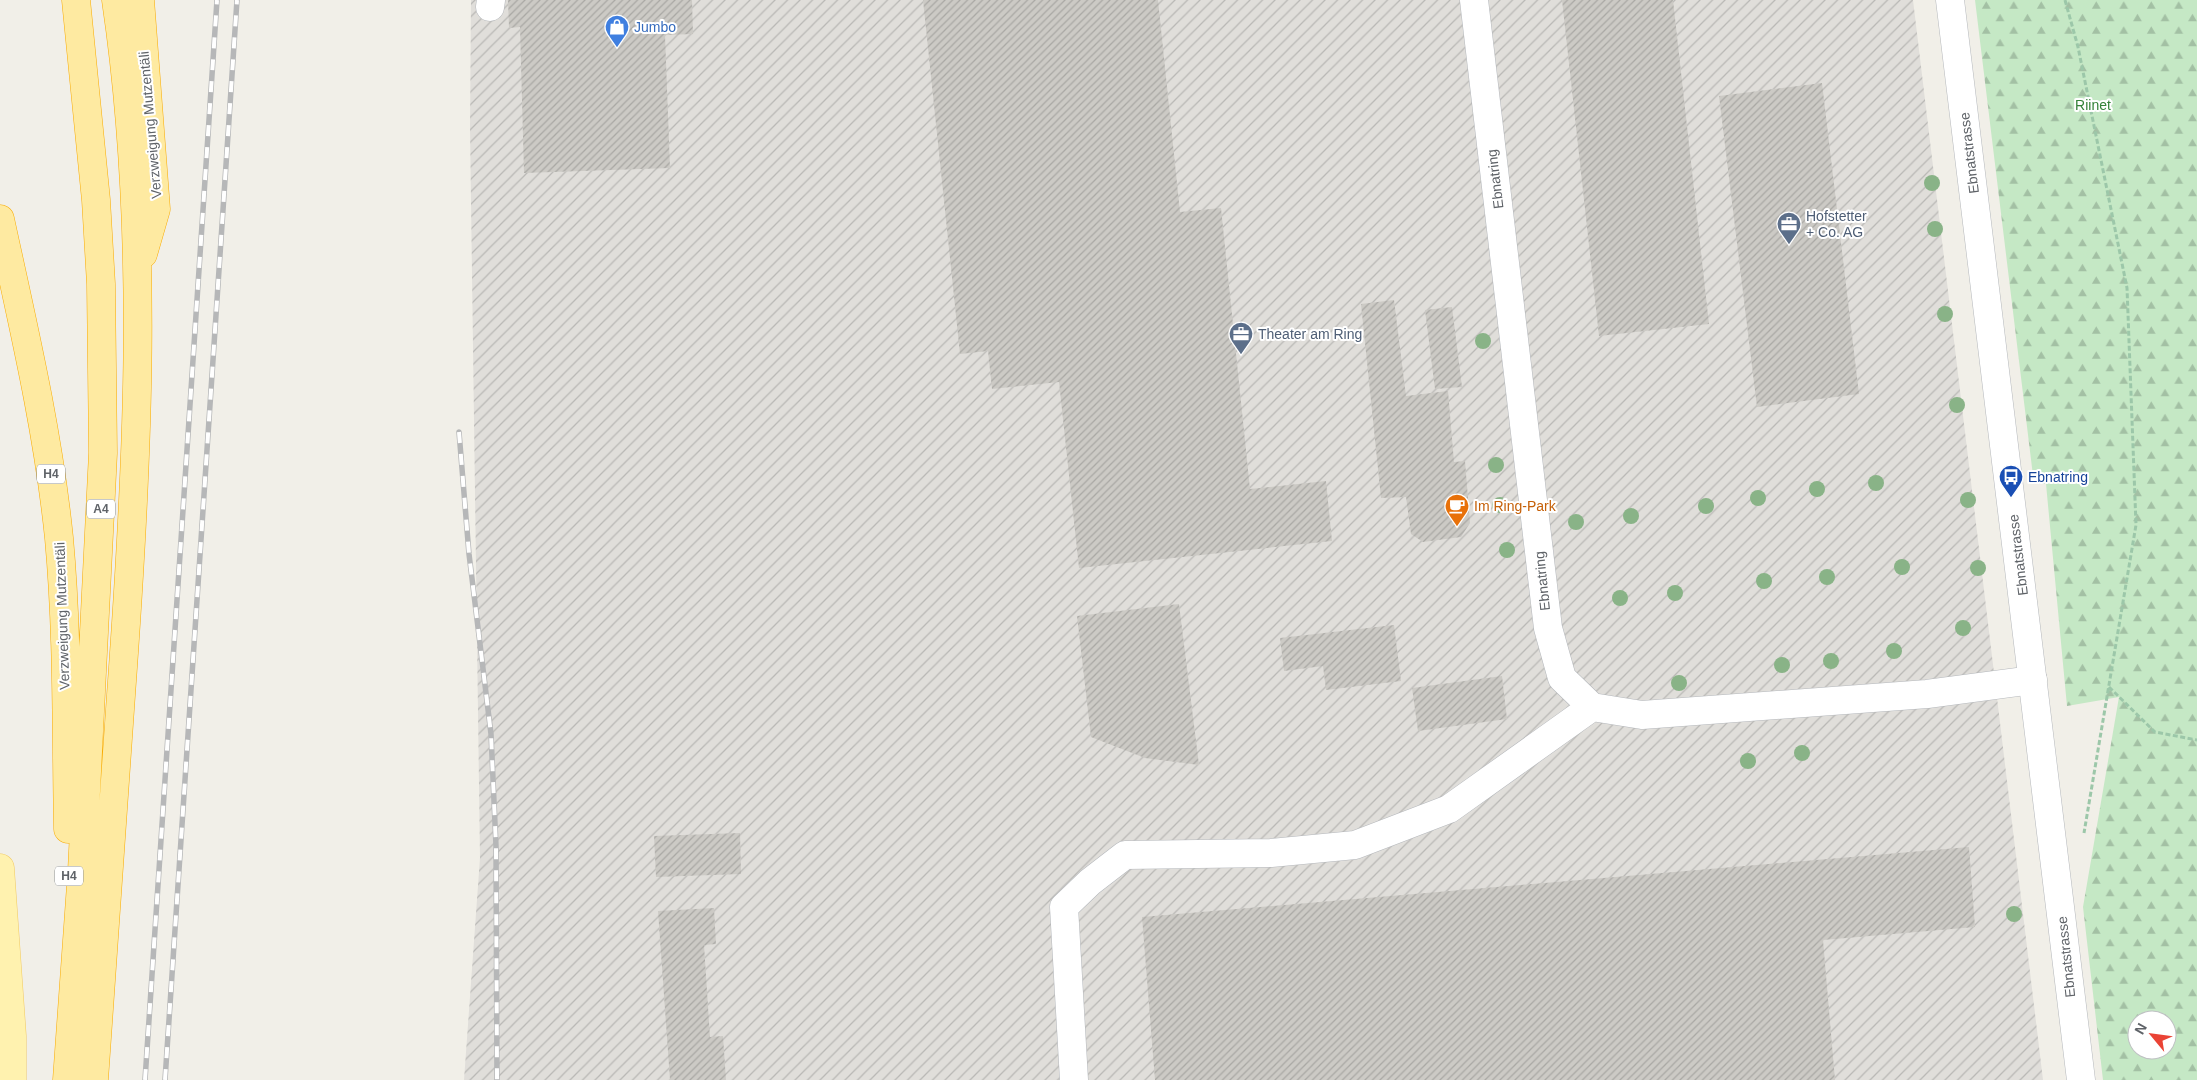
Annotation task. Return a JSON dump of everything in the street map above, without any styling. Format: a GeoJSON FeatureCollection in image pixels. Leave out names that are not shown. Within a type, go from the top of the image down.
{"type":"FeatureCollection","features":[{"type":"Feature","properties":{"kind":"highway","name":"A4"},"geometry":{"type":"LineString","coordinates":[[67,1080],[82,871],[103,453],[101,284],[95,190],[76,0]]}},
{"type":"Feature","properties":{"kind":"highway","name":"A4"},"geometry":{"type":"LineString","coordinates":[[94,1080],[127,616],[136,440],[136,277],[130,123],[116,0]]}},
{"type":"Feature","properties":{"kind":"highway","name":"Verzweigung Mutzentäli"},"geometry":{"type":"LineString","coordinates":[[136,277],[156,209],[140,0]]}},
{"type":"Feature","properties":{"kind":"highway","name":"Verzweigung Mutzentäli"},"geometry":{"type":"LineString","coordinates":[[0,219],[29,348],[50,465],[59,539],[64,622],[72,1018]]}},
{"type":"Feature","properties":{"kind":"main road"},"geometry":{"type":"LineString","coordinates":[[0,868],[6,1037],[12,1080]]}},
{"type":"Feature","properties":{"kind":"street","name":"Ebnatring"},"geometry":{"type":"LineString","coordinates":[[1474,0],[1548,628],[1562,678],[1592,707]]}},
{"type":"Feature","properties":{"kind":"street","name":"Ebnatstrasse"},"geometry":{"type":"LineString","coordinates":[[1950,0],[2034,680],[2081,1080]]}},
{"type":"Feature","properties":{"kind":"street"},"geometry":{"type":"LineString","coordinates":[[1074,1080],[1064,907],[1090,882],[1125,855],[1271,853],[1355,845],[1449,809],[1592,707],[1642,715],[1928,694],[2034,680]]}},
{"type":"Feature","properties":{"kind":"path"},"geometry":{"type":"LineString","coordinates":[[2065,0],[2078,47],[2127,288],[2136,525],[2082,842]]}},
{"type":"Feature","properties":{"kind":"path"},"geometry":{"type":"LineString","coordinates":[[2109,687],[2155,732],[2197,740]]}},
{"type":"Feature","properties":{"kind":"shaded area"},"geometry":{"type":"Polygon","coordinates":[[[471,0],[1913,0],[2043,1080],[464,1080],[480,858],[470,127],[471,0]]]}},
{"type":"Feature","properties":{"kind":"green space","name":"Riinet"},"geometry":{"type":"Polygon","coordinates":[[[1975,0],[2197,0],[2197,1080],[2103,1080],[2083,907],[2119,697],[2067,706],[2046,484],[2034,484],[1975,0]]]}},
{"type":"Feature","properties":{"kind":"building"},"geometry":{"type":"Polygon","coordinates":[[[508,0],[692,0],[693,34],[665,35],[670,168],[524,173],[520,27],[509,28],[508,0]]]}},
{"type":"Feature","properties":{"kind":"building"},"geometry":{"type":"Polygon","coordinates":[[[923,0],[1158,0],[1180,212],[1221,208],[1250,489],[1326,481],[1332,541],[1079,568],[1059,382],[992,389],[988,351],[960,354],[923,0]]]}},
{"type":"Feature","properties":{"kind":"building"},"geometry":{"type":"Polygon","coordinates":[[[1562,0],[1673,0],[1709,324],[1599,336],[1562,0]]]}},
{"type":"Feature","properties":{"kind":"building","name":"Hofstetter + Co. AG"},"geometry":{"type":"Polygon","coordinates":[[[1822,83],[1859,394],[1757,407],[1719,96],[1822,83]]]}},
{"type":"Feature","properties":{"kind":"building"},"geometry":{"type":"Polygon","coordinates":[[[1394,300],[1406,396],[1448,391],[1454,462],[1465,461],[1470,523],[1461,537],[1423,542],[1411,534],[1406,497],[1381,498],[1361,304],[1394,300]]]}},
{"type":"Feature","properties":{"kind":"building"},"geometry":{"type":"Polygon","coordinates":[[[1452,307],[1462,387],[1435,389],[1425,310],[1452,307]]]}},
{"type":"Feature","properties":{"kind":"building"},"geometry":{"type":"Polygon","coordinates":[[[1179,604],[1199,765],[1145,758],[1091,737],[1077,616],[1179,604]]]}},
{"type":"Feature","properties":{"kind":"building"},"geometry":{"type":"Polygon","coordinates":[[[1394,625],[1401,681],[1326,690],[1323,666],[1284,671],[1280,638],[1394,625]]]}},
{"type":"Feature","properties":{"kind":"building"},"geometry":{"type":"Polygon","coordinates":[[[1502,676],[1507,719],[1418,731],[1412,688],[1502,676]]]}},
{"type":"Feature","properties":{"kind":"building"},"geometry":{"type":"Polygon","coordinates":[[[740,833],[741,874],[656,877],[654,836],[740,833]]]}},
{"type":"Feature","properties":{"kind":"building"},"geometry":{"type":"Polygon","coordinates":[[[1969,847],[1975,927],[1823,940],[1835,1080],[1155,1080],[1142,917],[1969,847]]]}},
{"type":"Feature","properties":{"kind":"building"},"geometry":{"type":"Polygon","coordinates":[[[714,908],[716,944],[704,945],[710,1037],[723,1036],[726,1080],[670,1080],[658,911],[714,908]]]}},
{"type":"Feature","properties":{"kind":"railway"},"geometry":{"type":"LineString","coordinates":[[145,1080],[217,0]]}},
{"type":"Feature","properties":{"kind":"railway"},"geometry":{"type":"LineString","coordinates":[[165,1080],[237,0]]}},
{"type":"Feature","properties":{"kind":"railway"},"geometry":{"type":"LineString","coordinates":[[459,432],[469,554],[491,734],[496,846],[497,1080]]}},
{"type":"Feature","properties":{"kind":"place","name":"Jumbo"},"geometry":{"type":"Point","coordinates":[617,48]}},
{"type":"Feature","properties":{"kind":"place","name":"Hofstetter + Co. AG"},"geometry":{"type":"Point","coordinates":[1789,245]}},
{"type":"Feature","properties":{"kind":"place","name":"Theater am Ring"},"geometry":{"type":"Point","coordinates":[1241,355]}},
{"type":"Feature","properties":{"kind":"place","name":"Ebnatring"},"geometry":{"type":"Point","coordinates":[2011,498]}},
{"type":"Feature","properties":{"kind":"place","name":"Im Ring-Park"},"geometry":{"type":"Point","coordinates":[1457,527]}}]}
